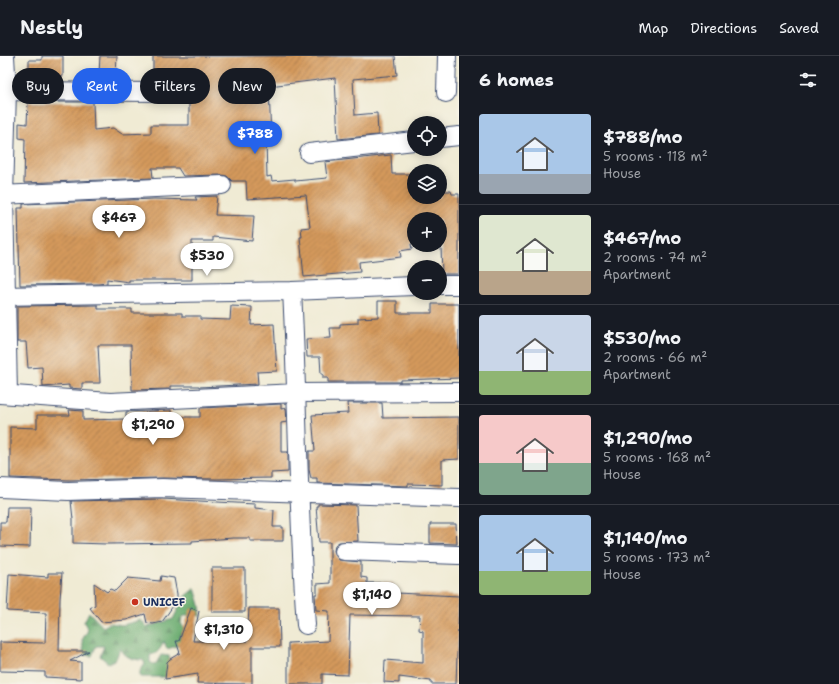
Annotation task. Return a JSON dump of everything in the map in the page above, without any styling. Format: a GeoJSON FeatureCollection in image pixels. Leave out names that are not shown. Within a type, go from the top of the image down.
{"type":"FeatureCollection","features":[{"type":"Feature","properties":{"kind":"street"},"geometry":{"type":"LineString","coordinates":[[5,56],[3,91],[2,195],[4,394],[110,402],[298,393],[459,392]]}},
{"type":"Feature","properties":{"kind":"street"},"geometry":{"type":"LineString","coordinates":[[446,93],[447,56]]}},
{"type":"Feature","properties":{"kind":"street"},"geometry":{"type":"LineString","coordinates":[[3,91],[140,92]]}},
{"type":"Feature","properties":{"kind":"street"},"geometry":{"type":"LineString","coordinates":[[447,137],[459,136]]}},
{"type":"Feature","properties":{"kind":"street"},"geometry":{"type":"LineString","coordinates":[[309,153],[407,142]]}},
{"type":"Feature","properties":{"kind":"street"},"geometry":{"type":"LineString","coordinates":[[2,195],[222,185]]}},
{"type":"Feature","properties":{"kind":"street"},"geometry":{"type":"LineString","coordinates":[[447,285],[459,285]]}},
{"type":"Feature","properties":{"kind":"street"},"geometry":{"type":"LineString","coordinates":[[3,296],[292,291],[407,286]]}},
{"type":"Feature","properties":{"kind":"street"},"geometry":{"type":"LineString","coordinates":[[292,291],[298,393],[298,493],[306,625]]}},
{"type":"Feature","properties":{"kind":"street"},"geometry":{"type":"LineString","coordinates":[[0,488],[68,491],[162,488],[459,498]]}},
{"type":"Feature","properties":{"kind":"street"},"geometry":{"type":"LineString","coordinates":[[344,551],[459,555]]}},
{"type":"Feature","properties":{"kind":"green space"},"geometry":{"type":"Polygon","coordinates":[[[195,588],[200,605],[201,617],[195,613],[182,617],[181,623],[184,629],[180,636],[180,645],[167,649],[164,641],[157,652],[150,655],[150,662],[155,665],[161,655],[169,656],[170,665],[166,677],[140,677],[140,671],[145,664],[143,660],[129,657],[124,654],[120,648],[116,659],[108,663],[100,656],[104,646],[96,646],[92,656],[84,655],[82,640],[88,630],[84,622],[89,612],[103,627],[110,623],[122,625],[141,620],[147,627],[173,619],[184,597],[195,588]]]}},
{"type":"Feature","properties":{"kind":"building"},"geometry":{"type":"Polygon","coordinates":[[[42,56],[63,56],[63,68],[29,68],[29,60],[42,60],[42,56]]]}},
{"type":"Feature","properties":{"kind":"building"},"geometry":{"type":"Polygon","coordinates":[[[100,56],[117,56],[116,68],[99,68],[100,56]]]}},
{"type":"Feature","properties":{"kind":"building"},"geometry":{"type":"Polygon","coordinates":[[[153,56],[395,56],[397,75],[353,79],[355,115],[377,113],[378,135],[338,139],[335,78],[276,85],[276,68],[218,68],[218,104],[270,104],[271,140],[266,140],[267,177],[271,176],[272,181],[295,179],[295,181],[327,178],[325,162],[391,155],[392,174],[407,174],[407,204],[447,204],[447,191],[451,191],[452,194],[459,194],[459,274],[447,274],[447,260],[441,260],[441,252],[447,252],[447,212],[407,212],[407,250],[400,251],[401,257],[359,262],[360,272],[304,277],[300,237],[302,237],[301,228],[310,227],[306,195],[247,199],[246,181],[232,181],[227,176],[222,175],[183,176],[178,168],[152,168],[153,178],[24,183],[25,139],[19,138],[19,123],[27,124],[28,104],[64,104],[64,102],[72,102],[72,104],[93,104],[94,130],[113,128],[122,134],[151,133],[151,125],[189,125],[189,104],[210,104],[210,68],[153,68],[153,56]]]}},
{"type":"Feature","properties":{"kind":"building"},"geometry":{"type":"Polygon","coordinates":[[[217,196],[215,215],[254,216],[252,241],[213,237],[213,241],[192,241],[192,280],[129,280],[129,282],[107,279],[107,283],[98,284],[20,285],[18,208],[23,208],[23,204],[154,199],[197,200],[195,197],[217,196]]]}},
{"type":"Feature","properties":{"kind":"building"},"geometry":{"type":"Polygon","coordinates":[[[378,301],[397,301],[397,313],[432,313],[432,304],[459,304],[459,378],[401,380],[401,382],[328,382],[328,378],[323,378],[323,374],[321,374],[320,357],[307,357],[306,339],[331,338],[330,328],[340,328],[340,324],[358,323],[358,318],[378,317],[378,301]]]}},
{"type":"Feature","properties":{"kind":"building"},"geometry":{"type":"Polygon","coordinates":[[[98,305],[98,309],[132,309],[132,313],[182,313],[182,316],[200,316],[200,319],[230,320],[231,306],[252,307],[251,325],[274,324],[277,371],[257,372],[258,384],[199,387],[170,386],[170,389],[132,390],[131,345],[98,345],[100,383],[82,383],[82,389],[69,388],[69,385],[43,387],[42,367],[28,368],[26,342],[17,342],[17,306],[98,305]]]}},
{"type":"Feature","properties":{"kind":"building"},"geometry":{"type":"Polygon","coordinates":[[[347,403],[382,403],[383,418],[459,417],[459,459],[442,460],[442,485],[408,484],[408,486],[317,483],[317,478],[311,478],[309,470],[309,451],[315,451],[312,415],[348,413],[347,403]]]}},
{"type":"Feature","properties":{"kind":"building"},"geometry":{"type":"Polygon","coordinates":[[[281,404],[281,409],[286,408],[287,422],[281,423],[281,452],[288,452],[288,472],[271,473],[271,478],[70,480],[10,478],[10,427],[37,428],[37,415],[70,415],[69,410],[83,411],[83,420],[126,419],[126,412],[171,410],[171,417],[200,417],[200,408],[281,404]]]}},
{"type":"Feature","properties":{"kind":"building"},"geometry":{"type":"Polygon","coordinates":[[[162,499],[255,504],[255,508],[274,510],[273,527],[283,527],[283,541],[250,541],[250,538],[233,538],[192,541],[192,543],[73,543],[71,501],[162,499]]]}},
{"type":"Feature","properties":{"kind":"building"},"geometry":{"type":"Polygon","coordinates":[[[318,504],[356,505],[358,541],[339,542],[335,545],[334,551],[339,560],[361,562],[361,577],[367,578],[367,583],[393,583],[393,588],[396,588],[396,593],[459,596],[456,684],[431,684],[431,681],[399,677],[399,683],[384,682],[385,660],[423,663],[423,631],[419,630],[420,616],[350,615],[348,675],[322,674],[322,684],[288,684],[288,643],[328,641],[329,611],[316,610],[315,594],[317,594],[317,584],[330,583],[330,542],[319,542],[316,506],[318,506],[318,504]]]}},
{"type":"Feature","properties":{"kind":"building"},"geometry":{"type":"Polygon","coordinates":[[[7,507],[31,507],[30,547],[0,546],[0,522],[6,522],[7,507]]]}},
{"type":"Feature","properties":{"kind":"building"},"geometry":{"type":"Polygon","coordinates":[[[430,524],[456,524],[457,544],[430,543],[430,524]]]}},
{"type":"Feature","properties":{"kind":"building"},"geometry":{"type":"Polygon","coordinates":[[[212,568],[245,568],[245,612],[212,612],[212,568]]]}},
{"type":"Feature","properties":{"kind":"building"},"geometry":{"type":"Polygon","coordinates":[[[48,573],[62,573],[59,651],[89,651],[70,661],[81,662],[81,679],[45,677],[45,672],[0,671],[0,642],[45,643],[46,613],[7,611],[9,574],[48,577],[48,573]]]}},
{"type":"Feature","properties":{"kind":"building","name":"UNICEF"},"geometry":{"type":"Polygon","coordinates":[[[161,576],[174,578],[177,594],[177,600],[162,622],[153,624],[147,623],[145,614],[126,620],[101,622],[90,608],[95,605],[94,583],[107,592],[110,589],[115,591],[128,578],[160,581],[161,576]]]}},
{"type":"Feature","properties":{"kind":"building"},"geometry":{"type":"Polygon","coordinates":[[[191,608],[199,611],[193,641],[247,641],[249,608],[279,608],[280,647],[252,647],[252,684],[197,683],[198,674],[165,679],[167,662],[180,653],[176,641],[179,641],[191,608]]]}},
{"type":"Feature","properties":{"kind":"place","name":"UNICEF"},"geometry":{"type":"Point","coordinates":[135,602]}}]}
